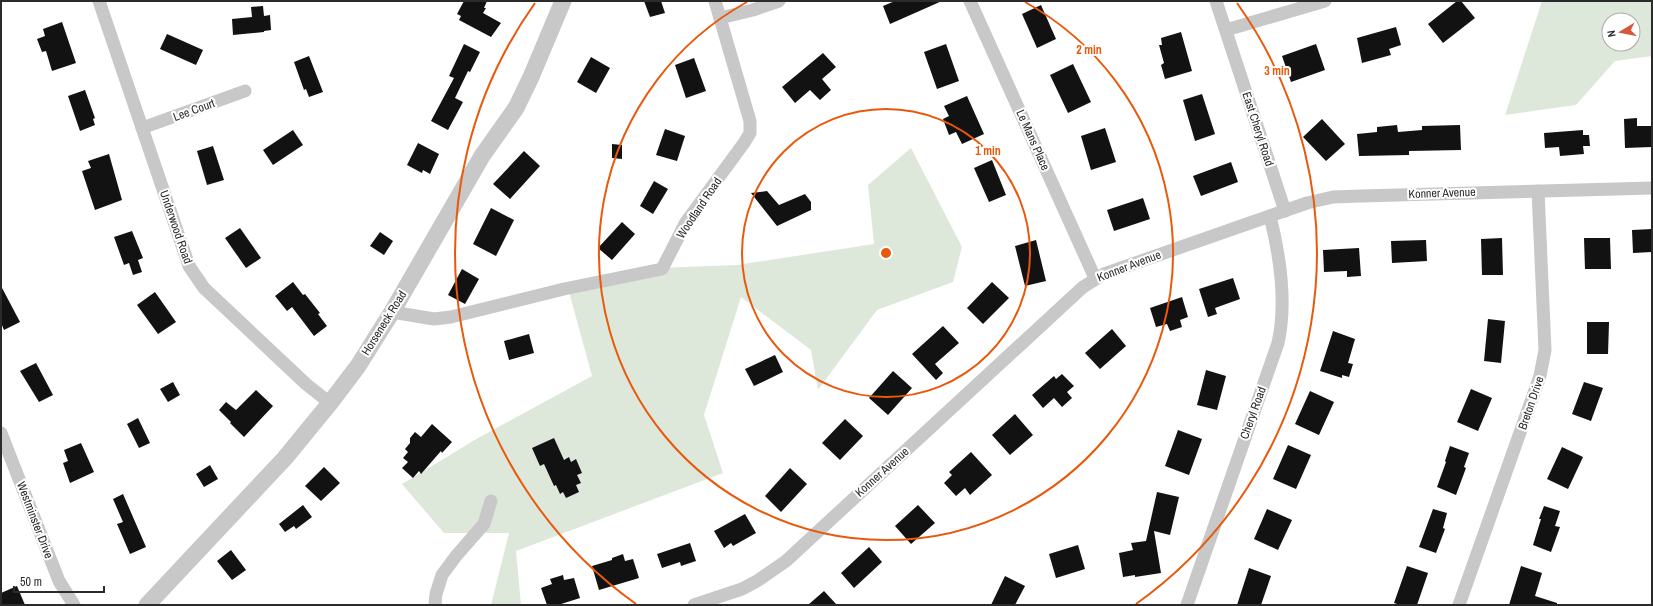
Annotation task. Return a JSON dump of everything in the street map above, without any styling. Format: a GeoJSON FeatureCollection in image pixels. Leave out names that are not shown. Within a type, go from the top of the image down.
{"type":"FeatureCollection","features":[{"type":"Feature","properties":{"kind":"street","name":"Underwood Road"},"geometry":{"type":"LineString","coordinates":[[99,1],[189,266],[197,280],[306,384],[330,403]]}},
{"type":"Feature","properties":{"kind":"street","name":"Horseneck Road"},"geometry":{"type":"LineString","coordinates":[[147,605],[285,458],[358,366],[392,312],[482,156],[516,108],[531,77],[563,1]]}},
{"type":"Feature","properties":{"kind":"street","name":"Woodland Road"},"geometry":{"type":"LineString","coordinates":[[392,312],[434,319],[451,317],[564,289],[662,269],[686,222],[750,133],[750,121],[715,1]]}},
{"type":"Feature","properties":{"kind":"street"},"geometry":{"type":"LineString","coordinates":[[720,18],[753,10],[779,1]]}},
{"type":"Feature","properties":{"kind":"street","name":"Le Mans Place"},"geometry":{"type":"LineString","coordinates":[[970,1],[1095,278]]}},
{"type":"Feature","properties":{"kind":"street","name":"East Cheryl Road"},"geometry":{"type":"LineString","coordinates":[[1216,1],[1284,211]]}},
{"type":"Feature","properties":{"kind":"street"},"geometry":{"type":"LineString","coordinates":[[1226,30],[1325,1]]}},
{"type":"Feature","properties":{"kind":"street","name":"Lee Court"},"geometry":{"type":"LineString","coordinates":[[142,128],[245,91]]}},
{"type":"Feature","properties":{"kind":"street","name":"Konner Avenue"},"geometry":{"type":"LineString","coordinates":[[694,605],[742,589],[757,581],[786,561],[1083,287],[1095,278],[1104,274],[1307,203],[1333,197],[1652,188]]}},
{"type":"Feature","properties":{"kind":"street","name":"Breton Drive"},"geometry":{"type":"LineString","coordinates":[[1460,605],[1540,376],[1543,363],[1545,350],[1538,191]]}},
{"type":"Feature","properties":{"kind":"street","name":"Cheryl Road"},"geometry":{"type":"LineString","coordinates":[[1186,605],[1280,337],[1282,318],[1279,262],[1277,241],[1270,216]]}},
{"type":"Feature","properties":{"kind":"street","name":"Westminster Drive"},"geometry":{"type":"LineString","coordinates":[[1,433],[59,581],[74,605]]}},
{"type":"Feature","properties":{"kind":"street"},"geometry":{"type":"LineString","coordinates":[[435,605],[436,594],[442,575],[456,556],[484,524],[491,501]]}},
{"type":"Feature","properties":{"kind":"green space"},"geometry":{"type":"Polygon","coordinates":[[[1542,1],[1652,1],[1652,56],[1615,61],[1576,105],[1505,115],[1542,1]]]}},
{"type":"Feature","properties":{"kind":"green space"},"geometry":{"type":"Polygon","coordinates":[[[911,148],[962,247],[953,282],[877,310],[818,390],[811,350],[741,297],[704,415],[723,473],[516,551],[521,605],[491,605],[509,533],[444,533],[402,484],[478,438],[592,376],[569,292],[657,268],[737,265],[874,244],[868,185],[911,148]]]}},
{"type":"Feature","properties":{"kind":"building"},"geometry":{"type":"Polygon","coordinates":[[[464,1],[487,1],[484,8],[486,8],[483,13],[501,23],[491,37],[459,20],[461,16],[457,14],[464,1]]]}},
{"type":"Feature","properties":{"kind":"building"},"geometry":{"type":"Polygon","coordinates":[[[644,1],[661,1],[665,13],[650,17],[644,1]]]}},
{"type":"Feature","properties":{"kind":"building"},"geometry":{"type":"Polygon","coordinates":[[[895,1],[942,1],[890,24],[883,6],[895,1]]]}},
{"type":"Feature","properties":{"kind":"building"},"geometry":{"type":"Polygon","coordinates":[[[1457,1],[1461,1],[1475,18],[1443,43],[1428,24],[1457,1]]]}},
{"type":"Feature","properties":{"kind":"building"},"geometry":{"type":"Polygon","coordinates":[[[1041,5],[1056,39],[1037,48],[1022,14],[1041,5]]]}},
{"type":"Feature","properties":{"kind":"building"},"geometry":{"type":"Polygon","coordinates":[[[263,6],[264,16],[270,15],[271,30],[233,35],[232,19],[252,17],[251,7],[263,6]]]}},
{"type":"Feature","properties":{"kind":"building"},"geometry":{"type":"Polygon","coordinates":[[[62,22],[76,63],[52,71],[46,51],[42,52],[37,39],[45,36],[43,29],[62,22]]]}},
{"type":"Feature","properties":{"kind":"building"},"geometry":{"type":"Polygon","coordinates":[[[1396,27],[1401,45],[1389,49],[1391,55],[1362,63],[1357,38],[1396,27]]]}},
{"type":"Feature","properties":{"kind":"building"},"geometry":{"type":"Polygon","coordinates":[[[1181,32],[1192,71],[1165,79],[1161,65],[1164,63],[1159,45],[1162,45],[1161,38],[1181,32]]]}},
{"type":"Feature","properties":{"kind":"building"},"geometry":{"type":"Polygon","coordinates":[[[167,34],[203,50],[196,65],[160,49],[167,34]]]}},
{"type":"Feature","properties":{"kind":"building"},"geometry":{"type":"Polygon","coordinates":[[[464,44],[480,52],[470,72],[468,71],[455,98],[463,102],[448,130],[431,121],[454,78],[449,76],[464,44]]]}},
{"type":"Feature","properties":{"kind":"building"},"geometry":{"type":"Polygon","coordinates":[[[946,44],[959,81],[937,89],[924,52],[946,44]]]}},
{"type":"Feature","properties":{"kind":"building"},"geometry":{"type":"Polygon","coordinates":[[[1316,44],[1325,70],[1291,82],[1282,56],[1316,44]]]}},
{"type":"Feature","properties":{"kind":"building"},"geometry":{"type":"Polygon","coordinates":[[[823,53],[836,67],[822,79],[831,90],[820,100],[810,90],[795,103],[782,87],[823,53]]]}},
{"type":"Feature","properties":{"kind":"building"},"geometry":{"type":"Polygon","coordinates":[[[309,56],[323,92],[309,97],[306,89],[304,90],[294,62],[309,56]]]}},
{"type":"Feature","properties":{"kind":"building"},"geometry":{"type":"Polygon","coordinates":[[[591,57],[610,68],[596,93],[577,82],[591,57]]]}},
{"type":"Feature","properties":{"kind":"building"},"geometry":{"type":"Polygon","coordinates":[[[694,58],[706,91],[686,98],[675,65],[694,58]]]}},
{"type":"Feature","properties":{"kind":"building"},"geometry":{"type":"Polygon","coordinates":[[[1073,64],[1091,102],[1068,113],[1050,75],[1073,64]]]}},
{"type":"Feature","properties":{"kind":"building"},"geometry":{"type":"Polygon","coordinates":[[[85,90],[95,118],[93,119],[95,125],[80,131],[68,96],[85,90]]]}},
{"type":"Feature","properties":{"kind":"building"},"geometry":{"type":"Polygon","coordinates":[[[1202,94],[1215,134],[1195,141],[1183,100],[1202,94]]]}},
{"type":"Feature","properties":{"kind":"building"},"geometry":{"type":"Polygon","coordinates":[[[967,96],[984,134],[962,144],[956,132],[949,135],[943,119],[949,116],[944,106],[967,96]]]}},
{"type":"Feature","properties":{"kind":"building"},"geometry":{"type":"Polygon","coordinates":[[[1637,118],[1637,126],[1652,126],[1652,147],[1625,148],[1624,119],[1637,118]]]}},
{"type":"Feature","properties":{"kind":"building"},"geometry":{"type":"Polygon","coordinates":[[[1322,119],[1345,144],[1326,161],[1303,137],[1322,119]]]}},
{"type":"Feature","properties":{"kind":"building"},"geometry":{"type":"Polygon","coordinates":[[[1397,125],[1398,132],[1422,130],[1422,126],[1460,125],[1461,150],[1409,151],[1409,155],[1359,156],[1357,134],[1377,132],[1377,127],[1397,125]]]}},
{"type":"Feature","properties":{"kind":"building"},"geometry":{"type":"Polygon","coordinates":[[[1105,128],[1116,162],[1091,170],[1081,136],[1105,128]]]}},
{"type":"Feature","properties":{"kind":"building"},"geometry":{"type":"Polygon","coordinates":[[[665,129],[685,136],[677,161],[656,155],[665,129]]]}},
{"type":"Feature","properties":{"kind":"building"},"geometry":{"type":"Polygon","coordinates":[[[293,130],[303,145],[273,165],[263,150],[293,130]]]}},
{"type":"Feature","properties":{"kind":"building"},"geometry":{"type":"Polygon","coordinates":[[[1583,130],[1583,135],[1589,135],[1590,146],[1583,146],[1584,154],[1560,156],[1559,147],[1545,148],[1544,133],[1583,130]]]}},
{"type":"Feature","properties":{"kind":"building"},"geometry":{"type":"Polygon","coordinates":[[[418,143],[439,154],[430,174],[423,170],[422,173],[407,165],[418,143]]]}},
{"type":"Feature","properties":{"kind":"building"},"geometry":{"type":"Polygon","coordinates":[[[612,144],[622,145],[622,159],[612,158],[612,144]]]}},
{"type":"Feature","properties":{"kind":"building"},"geometry":{"type":"Polygon","coordinates":[[[213,146],[224,180],[207,185],[197,151],[213,146]]]}},
{"type":"Feature","properties":{"kind":"building"},"geometry":{"type":"Polygon","coordinates":[[[524,151],[540,166],[510,199],[493,184],[524,151]]]}},
{"type":"Feature","properties":{"kind":"building"},"geometry":{"type":"Polygon","coordinates":[[[109,154],[122,200],[95,210],[82,171],[91,168],[88,161],[109,154]]]}},
{"type":"Feature","properties":{"kind":"building"},"geometry":{"type":"Polygon","coordinates":[[[992,160],[1006,195],[989,202],[974,168],[992,160]]]}},
{"type":"Feature","properties":{"kind":"building"},"geometry":{"type":"Polygon","coordinates":[[[1231,162],[1238,182],[1201,196],[1193,176],[1231,162]]]}},
{"type":"Feature","properties":{"kind":"building"},"geometry":{"type":"Polygon","coordinates":[[[654,181],[668,189],[653,214],[640,206],[654,181]]]}},
{"type":"Feature","properties":{"kind":"building"},"geometry":{"type":"Polygon","coordinates":[[[767,191],[779,205],[805,194],[811,202],[811,210],[777,226],[751,193],[767,191]]]}},
{"type":"Feature","properties":{"kind":"building"},"geometry":{"type":"Polygon","coordinates":[[[1143,198],[1150,219],[1114,231],[1107,210],[1143,198]]]}},
{"type":"Feature","properties":{"kind":"building"},"geometry":{"type":"Polygon","coordinates":[[[491,208],[514,220],[496,256],[473,244],[491,208]]]}},
{"type":"Feature","properties":{"kind":"building"},"geometry":{"type":"Polygon","coordinates":[[[622,222],[635,234],[612,260],[598,248],[622,222]]]}},
{"type":"Feature","properties":{"kind":"building"},"geometry":{"type":"Polygon","coordinates":[[[240,228],[261,258],[246,268],[225,238],[240,228]]]}},
{"type":"Feature","properties":{"kind":"building"},"geometry":{"type":"Polygon","coordinates":[[[1652,229],[1652,252],[1633,253],[1632,230],[1652,229]]]}},
{"type":"Feature","properties":{"kind":"building"},"geometry":{"type":"Polygon","coordinates":[[[132,231],[143,258],[138,260],[142,272],[133,275],[129,263],[124,265],[114,237],[132,231]]]}},
{"type":"Feature","properties":{"kind":"building"},"geometry":{"type":"Polygon","coordinates":[[[380,232],[393,241],[384,255],[370,246],[380,232]]]}},
{"type":"Feature","properties":{"kind":"building"},"geometry":{"type":"Polygon","coordinates":[[[1502,238],[1503,275],[1482,275],[1481,239],[1502,238]]]}},
{"type":"Feature","properties":{"kind":"building"},"geometry":{"type":"Polygon","coordinates":[[[1584,238],[1610,238],[1611,269],[1585,269],[1584,238]]]}},
{"type":"Feature","properties":{"kind":"building"},"geometry":{"type":"Polygon","coordinates":[[[1036,240],[1046,281],[1025,286],[1015,246],[1036,240]]]}},
{"type":"Feature","properties":{"kind":"building"},"geometry":{"type":"Polygon","coordinates":[[[1426,240],[1427,261],[1392,263],[1391,241],[1426,240]]]}},
{"type":"Feature","properties":{"kind":"building"},"geometry":{"type":"Polygon","coordinates":[[[1359,248],[1361,276],[1347,277],[1347,271],[1324,272],[1323,250],[1359,248]]]}},
{"type":"Feature","properties":{"kind":"building"},"geometry":{"type":"Polygon","coordinates":[[[462,269],[479,279],[465,304],[448,295],[462,269]]]}},
{"type":"Feature","properties":{"kind":"building"},"geometry":{"type":"Polygon","coordinates":[[[1233,278],[1240,299],[1215,308],[1217,314],[1208,317],[1199,289],[1233,278]]]}},
{"type":"Feature","properties":{"kind":"building"},"geometry":{"type":"Polygon","coordinates":[[[293,282],[320,313],[318,314],[327,326],[314,336],[292,307],[287,311],[275,296],[293,282]]]}},
{"type":"Feature","properties":{"kind":"building"},"geometry":{"type":"Polygon","coordinates":[[[992,282],[1009,298],[983,324],[967,308],[992,282]]]}},
{"type":"Feature","properties":{"kind":"building"},"geometry":{"type":"Polygon","coordinates":[[[1,286],[20,322],[4,330],[1,323],[1,286]]]}},
{"type":"Feature","properties":{"kind":"building"},"geometry":{"type":"Polygon","coordinates":[[[155,292],[176,322],[158,334],[137,305],[155,292]]]}},
{"type":"Feature","properties":{"kind":"building"},"geometry":{"type":"Polygon","coordinates":[[[1182,297],[1188,317],[1180,320],[1182,327],[1170,331],[1167,324],[1156,327],[1150,308],[1182,297]]]}},
{"type":"Feature","properties":{"kind":"building"},"geometry":{"type":"Polygon","coordinates":[[[1488,319],[1505,321],[1501,363],[1484,361],[1488,319]]]}},
{"type":"Feature","properties":{"kind":"building"},"geometry":{"type":"Polygon","coordinates":[[[1587,322],[1609,322],[1608,354],[1587,354],[1587,322]]]}},
{"type":"Feature","properties":{"kind":"building"},"geometry":{"type":"Polygon","coordinates":[[[943,326],[959,343],[935,364],[943,373],[936,380],[912,354],[943,326]]]}},
{"type":"Feature","properties":{"kind":"building"},"geometry":{"type":"Polygon","coordinates":[[[1112,329],[1126,346],[1100,369],[1085,353],[1112,329]]]}},
{"type":"Feature","properties":{"kind":"building"},"geometry":{"type":"Polygon","coordinates":[[[1333,331],[1355,339],[1348,363],[1353,364],[1349,377],[1342,375],[1342,378],[1320,371],[1333,331]]]}},
{"type":"Feature","properties":{"kind":"building"},"geometry":{"type":"Polygon","coordinates":[[[529,334],[534,353],[509,360],[504,341],[529,334]]]}},
{"type":"Feature","properties":{"kind":"building"},"geometry":{"type":"Polygon","coordinates":[[[775,355],[783,372],[754,386],[745,369],[775,355]]]}},
{"type":"Feature","properties":{"kind":"building"},"geometry":{"type":"Polygon","coordinates":[[[36,363],[53,395],[39,402],[20,371],[36,363]]]}},
{"type":"Feature","properties":{"kind":"building"},"geometry":{"type":"Polygon","coordinates":[[[1206,370],[1226,376],[1217,410],[1197,405],[1206,370]]]}},
{"type":"Feature","properties":{"kind":"building"},"geometry":{"type":"Polygon","coordinates":[[[893,371],[912,388],[888,415],[869,398],[893,371]]]}},
{"type":"Feature","properties":{"kind":"building"},"geometry":{"type":"Polygon","coordinates":[[[1062,374],[1074,386],[1067,392],[1072,398],[1062,407],[1054,398],[1043,408],[1032,395],[1054,376],[1056,379],[1062,374]]]}},
{"type":"Feature","properties":{"kind":"building"},"geometry":{"type":"Polygon","coordinates":[[[173,382],[180,395],[168,402],[160,389],[173,382]]]}},
{"type":"Feature","properties":{"kind":"building"},"geometry":{"type":"Polygon","coordinates":[[[1584,382],[1603,388],[1591,421],[1572,414],[1584,382]]]}},
{"type":"Feature","properties":{"kind":"building"},"geometry":{"type":"Polygon","coordinates":[[[1471,389],[1492,398],[1478,431],[1457,422],[1471,389]]]}},
{"type":"Feature","properties":{"kind":"building"},"geometry":{"type":"Polygon","coordinates":[[[256,390],[273,406],[244,437],[219,410],[226,402],[236,410],[256,390]]]}},
{"type":"Feature","properties":{"kind":"building"},"geometry":{"type":"Polygon","coordinates":[[[1310,391],[1334,402],[1319,435],[1295,424],[1310,391]]]}},
{"type":"Feature","properties":{"kind":"building"},"geometry":{"type":"Polygon","coordinates":[[[1015,414],[1033,435],[1010,455],[992,435],[1015,414]]]}},
{"type":"Feature","properties":{"kind":"building"},"geometry":{"type":"Polygon","coordinates":[[[138,418],[150,443],[139,448],[127,424],[138,418]]]}},
{"type":"Feature","properties":{"kind":"building"},"geometry":{"type":"Polygon","coordinates":[[[845,419],[863,436],[840,460],[822,443],[845,419]]]}},
{"type":"Feature","properties":{"kind":"building"},"geometry":{"type":"Polygon","coordinates":[[[432,424],[452,442],[442,453],[441,451],[421,474],[419,471],[413,478],[402,468],[408,462],[403,458],[408,452],[405,449],[410,443],[410,438],[415,432],[421,437],[432,424]]]}},
{"type":"Feature","properties":{"kind":"building"},"geometry":{"type":"Polygon","coordinates":[[[1178,430],[1202,439],[1189,475],[1165,466],[1178,430]]]}},
{"type":"Feature","properties":{"kind":"building"},"geometry":{"type":"Polygon","coordinates":[[[554,438],[564,460],[569,457],[571,462],[576,459],[582,473],[577,475],[581,483],[576,485],[579,492],[566,498],[563,492],[560,494],[556,485],[554,486],[544,464],[540,466],[532,448],[554,438]]]}},
{"type":"Feature","properties":{"kind":"building"},"geometry":{"type":"Polygon","coordinates":[[[81,443],[94,472],[70,483],[63,463],[68,461],[64,450],[81,443]]]}},
{"type":"Feature","properties":{"kind":"building"},"geometry":{"type":"Polygon","coordinates":[[[1288,445],[1311,455],[1296,489],[1273,479],[1288,445]]]}},
{"type":"Feature","properties":{"kind":"building"},"geometry":{"type":"Polygon","coordinates":[[[1450,446],[1469,453],[1464,467],[1466,468],[1456,495],[1437,487],[1450,446]]]}},
{"type":"Feature","properties":{"kind":"building"},"geometry":{"type":"Polygon","coordinates":[[[1562,447],[1583,457],[1568,489],[1547,479],[1562,447]]]}},
{"type":"Feature","properties":{"kind":"building"},"geometry":{"type":"Polygon","coordinates":[[[971,452],[992,475],[970,495],[965,488],[956,496],[944,483],[952,475],[949,472],[971,452]]]}},
{"type":"Feature","properties":{"kind":"building"},"geometry":{"type":"Polygon","coordinates":[[[210,465],[218,479],[204,487],[196,474],[210,465]]]}},
{"type":"Feature","properties":{"kind":"building"},"geometry":{"type":"Polygon","coordinates":[[[324,467],[340,483],[321,501],[305,486],[324,467]]]}},
{"type":"Feature","properties":{"kind":"building"},"geometry":{"type":"Polygon","coordinates":[[[790,468],[807,484],[781,512],[765,496],[790,468]]]}},
{"type":"Feature","properties":{"kind":"building"},"geometry":{"type":"Polygon","coordinates":[[[1157,492],[1179,497],[1170,535],[1154,531],[1161,573],[1135,577],[1135,575],[1123,577],[1119,553],[1133,550],[1131,543],[1146,541],[1157,492]]]}},
{"type":"Feature","properties":{"kind":"building"},"geometry":{"type":"Polygon","coordinates":[[[123,494],[146,547],[130,554],[117,524],[123,522],[113,499],[123,494]]]}},
{"type":"Feature","properties":{"kind":"building"},"geometry":{"type":"Polygon","coordinates":[[[303,505],[312,517],[296,529],[294,526],[285,532],[279,524],[303,505]]]}},
{"type":"Feature","properties":{"kind":"building"},"geometry":{"type":"Polygon","coordinates":[[[918,505],[935,523],[911,544],[895,526],[918,505]]]}},
{"type":"Feature","properties":{"kind":"building"},"geometry":{"type":"Polygon","coordinates":[[[1544,506],[1560,511],[1555,526],[1560,527],[1551,552],[1533,545],[1541,519],[1539,519],[1544,506]]]}},
{"type":"Feature","properties":{"kind":"building"},"geometry":{"type":"Polygon","coordinates":[[[1267,509],[1292,520],[1278,550],[1254,539],[1267,509]]]}},
{"type":"Feature","properties":{"kind":"building"},"geometry":{"type":"Polygon","coordinates":[[[1433,509],[1447,513],[1443,528],[1445,529],[1436,553],[1419,547],[1433,509]]]}},
{"type":"Feature","properties":{"kind":"building"},"geometry":{"type":"Polygon","coordinates":[[[745,514],[756,533],[733,546],[731,543],[724,548],[714,531],[745,514]]]}},
{"type":"Feature","properties":{"kind":"building"},"geometry":{"type":"Polygon","coordinates":[[[690,543],[696,561],[681,566],[680,562],[662,568],[657,554],[690,543]]]}},
{"type":"Feature","properties":{"kind":"building"},"geometry":{"type":"Polygon","coordinates":[[[1078,545],[1085,569],[1056,578],[1049,554],[1078,545]]]}},
{"type":"Feature","properties":{"kind":"building"},"geometry":{"type":"Polygon","coordinates":[[[869,547],[882,562],[854,588],[841,573],[869,547]]]}},
{"type":"Feature","properties":{"kind":"building"},"geometry":{"type":"Polygon","coordinates":[[[231,550],[246,570],[232,580],[217,561],[231,550]]]}},
{"type":"Feature","properties":{"kind":"building"},"geometry":{"type":"Polygon","coordinates":[[[623,554],[625,561],[633,559],[639,578],[599,590],[592,566],[612,560],[612,558],[623,554]]]}},
{"type":"Feature","properties":{"kind":"building"},"geometry":{"type":"Polygon","coordinates":[[[1407,566],[1428,573],[1417,605],[1400,605],[1394,603],[1407,566]]]}},
{"type":"Feature","properties":{"kind":"building"},"geometry":{"type":"Polygon","coordinates":[[[1521,566],[1542,573],[1535,596],[1557,603],[1557,605],[1509,605],[1521,566]]]}},
{"type":"Feature","properties":{"kind":"building"},"geometry":{"type":"Polygon","coordinates":[[[1249,568],[1271,576],[1261,605],[1237,605],[1249,568]]]}},
{"type":"Feature","properties":{"kind":"building"},"geometry":{"type":"Polygon","coordinates":[[[563,575],[564,580],[574,578],[580,598],[558,605],[547,605],[541,588],[552,584],[550,579],[563,575]]]}},
{"type":"Feature","properties":{"kind":"building"},"geometry":{"type":"Polygon","coordinates":[[[1005,576],[1025,586],[1015,605],[991,605],[1005,576]]]}},
{"type":"Feature","properties":{"kind":"building"},"geometry":{"type":"Polygon","coordinates":[[[17,586],[25,605],[1,605],[1,593],[17,586]]]}},
{"type":"Feature","properties":{"kind":"building"},"geometry":{"type":"Polygon","coordinates":[[[824,591],[837,605],[808,605],[824,591]]]}}]}
